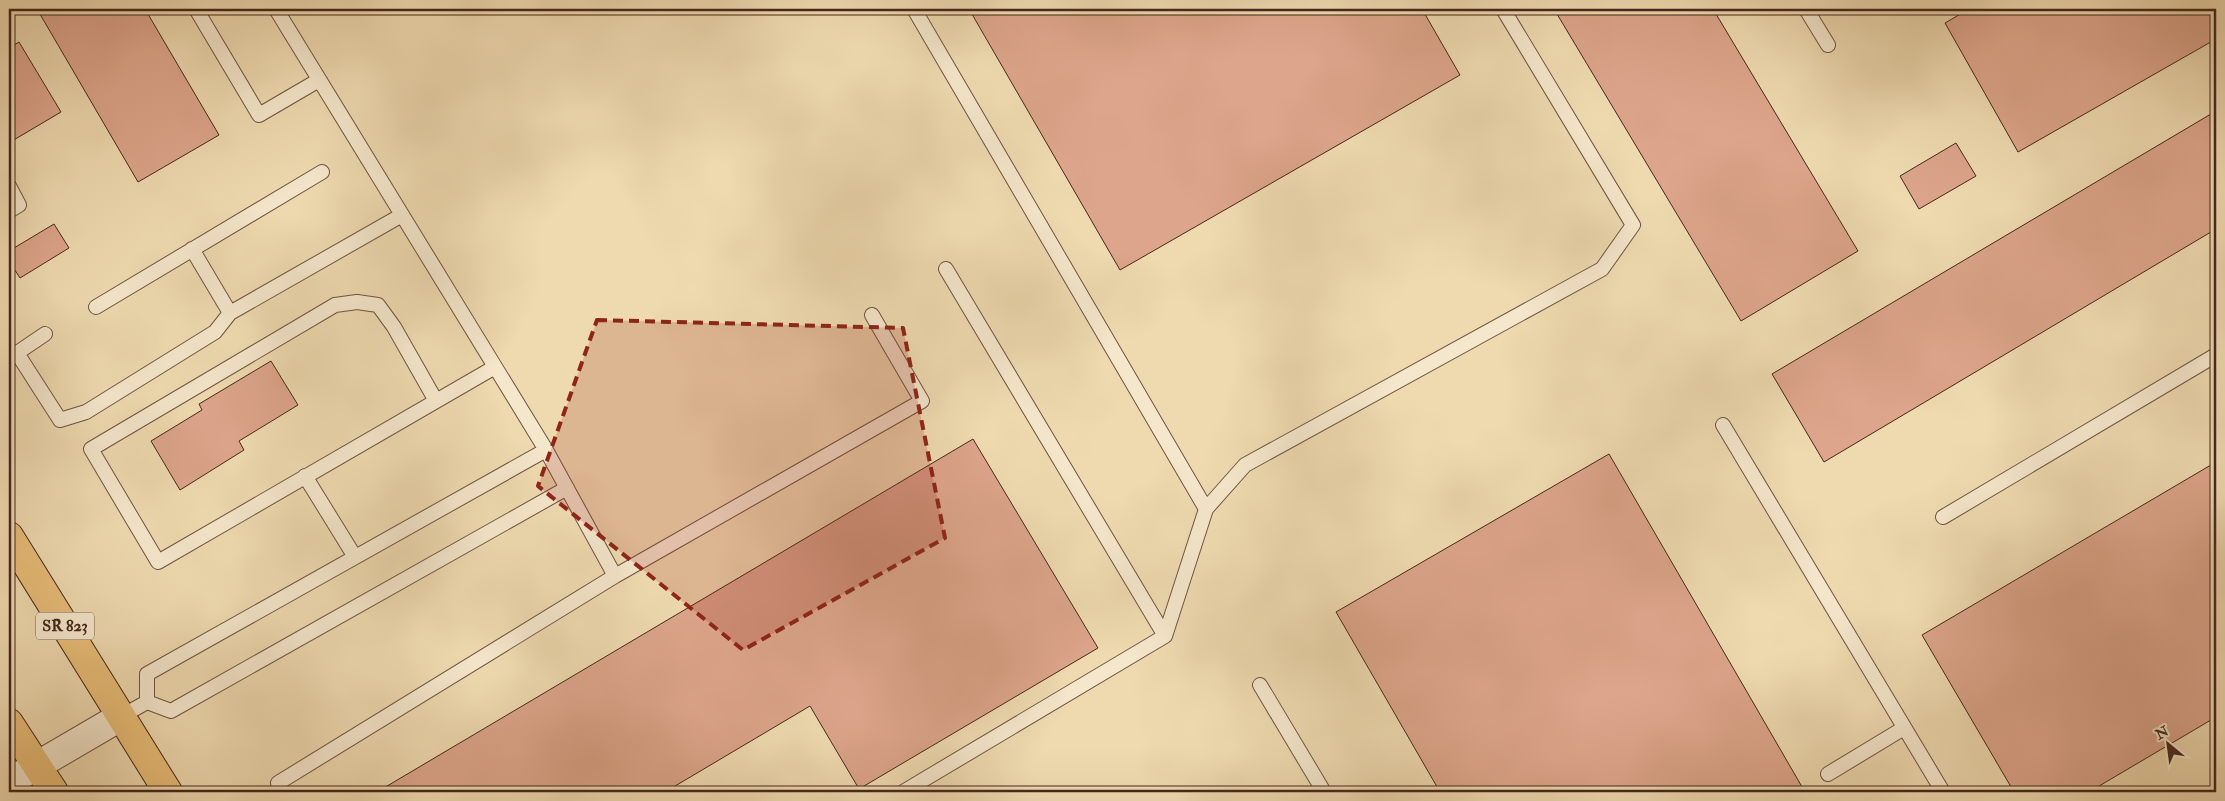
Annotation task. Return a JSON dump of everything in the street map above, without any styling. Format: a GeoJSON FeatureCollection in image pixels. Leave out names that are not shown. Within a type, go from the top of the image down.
{"type":"FeatureCollection","features":[{"type":"Feature","properties":{"kind":"main road","name":"SR 823"},"geometry":{"type":"LineString","coordinates":[[9,536],[168,792]]}},
{"type":"Feature","properties":{"kind":"main road"},"geometry":{"type":"LineString","coordinates":[[9,723],[54,792]]}},
{"type":"Feature","properties":{"kind":"street"},"geometry":{"type":"LineString","coordinates":[[9,782],[122,716]]}},
{"type":"Feature","properties":{"kind":"lane"},"geometry":{"type":"LineString","coordinates":[[196,9],[259,115],[319,80]]}},
{"type":"Feature","properties":{"kind":"lane"},"geometry":{"type":"LineString","coordinates":[[276,9],[546,450],[615,576]]}},
{"type":"Feature","properties":{"kind":"lane"},"geometry":{"type":"LineString","coordinates":[[914,9],[1206,509]]}},
{"type":"Feature","properties":{"kind":"lane"},"geometry":{"type":"LineString","coordinates":[[903,792],[1165,636],[1206,509],[1245,465],[1602,270],[1633,225],[1503,9]]}},
{"type":"Feature","properties":{"kind":"lane"},"geometry":{"type":"LineString","coordinates":[[1806,9],[1828,45]]}},
{"type":"Feature","properties":{"kind":"lane"},"geometry":{"type":"LineString","coordinates":[[96,307],[322,172]]}},
{"type":"Feature","properties":{"kind":"lane"},"geometry":{"type":"LineString","coordinates":[[9,186],[19,204],[9,211]]}},
{"type":"Feature","properties":{"kind":"lane"},"geometry":{"type":"LineString","coordinates":[[45,334],[17,353],[60,420],[86,412],[216,332],[230,313],[402,215]]}},
{"type":"Feature","properties":{"kind":"lane"},"geometry":{"type":"LineString","coordinates":[[192,249],[230,313]]}},
{"type":"Feature","properties":{"kind":"lane"},"geometry":{"type":"LineString","coordinates":[[946,269],[1165,636]]}},
{"type":"Feature","properties":{"kind":"lane"},"geometry":{"type":"LineString","coordinates":[[436,401],[394,327],[378,305],[357,302],[335,305],[91,449],[158,562],[495,367]]}},
{"type":"Feature","properties":{"kind":"lane"},"geometry":{"type":"LineString","coordinates":[[283,792],[278,783],[615,576],[922,401],[872,315]]}},
{"type":"Feature","properties":{"kind":"lane"},"geometry":{"type":"LineString","coordinates":[[1943,517],[2216,355]]}},
{"type":"Feature","properties":{"kind":"lane"},"geometry":{"type":"LineString","coordinates":[[1724,425],[1943,792]]}},
{"type":"Feature","properties":{"kind":"lane"},"geometry":{"type":"LineString","coordinates":[[148,702],[147,674],[546,450]]}},
{"type":"Feature","properties":{"kind":"lane"},"geometry":{"type":"LineString","coordinates":[[305,476],[355,557]]}},
{"type":"Feature","properties":{"kind":"lane"},"geometry":{"type":"LineString","coordinates":[[122,716],[148,702],[171,711],[566,488]]}},
{"type":"Feature","properties":{"kind":"lane"},"geometry":{"type":"LineString","coordinates":[[1260,684],[1324,792]]}},
{"type":"Feature","properties":{"kind":"lane"},"geometry":{"type":"LineString","coordinates":[[1828,774],[1904,728]]}},
{"type":"Feature","properties":{"kind":"highlighted area"},"geometry":{"type":"Polygon","coordinates":[[[597,320],[903,328],[945,538],[743,650],[538,486],[597,320]]]}},
{"type":"Feature","properties":{"kind":"building"},"geometry":{"type":"Polygon","coordinates":[[[37,9],[145,9],[219,135],[138,182],[37,9]]]}},
{"type":"Feature","properties":{"kind":"building"},"geometry":{"type":"Polygon","coordinates":[[[969,9],[1422,9],[1460,75],[1120,270],[969,9]]]}},
{"type":"Feature","properties":{"kind":"building"},"geometry":{"type":"Polygon","coordinates":[[[1554,9],[1713,9],[1858,251],[1741,321],[1554,9]]]}},
{"type":"Feature","properties":{"kind":"building"},"geometry":{"type":"Polygon","coordinates":[[[1969,9],[2216,9],[2216,39],[2018,152],[1945,23],[1969,9]]]}},
{"type":"Feature","properties":{"kind":"building"},"geometry":{"type":"Polygon","coordinates":[[[19,42],[61,112],[12,141],[9,135],[9,48],[19,42]]]}},
{"type":"Feature","properties":{"kind":"building"},"geometry":{"type":"Polygon","coordinates":[[[2216,111],[2216,229],[1824,462],[1772,374],[2216,111]]]}},
{"type":"Feature","properties":{"kind":"building"},"geometry":{"type":"Polygon","coordinates":[[[1956,143],[1976,176],[1919,209],[1900,176],[1956,143]]]}},
{"type":"Feature","properties":{"kind":"building"},"geometry":{"type":"Polygon","coordinates":[[[54,224],[69,248],[20,278],[9,261],[9,251],[54,224]]]}},
{"type":"Feature","properties":{"kind":"building"},"geometry":{"type":"Polygon","coordinates":[[[271,361],[298,405],[239,441],[244,450],[180,490],[151,441],[202,410],[199,404],[271,361]]]}},
{"type":"Feature","properties":{"kind":"building"},"geometry":{"type":"Polygon","coordinates":[[[973,439],[1098,648],[859,789],[810,706],[665,792],[377,792],[973,439]]]}},
{"type":"Feature","properties":{"kind":"building"},"geometry":{"type":"Polygon","coordinates":[[[1609,454],[1805,792],[1440,792],[1336,612],[1609,454]]]}},
{"type":"Feature","properties":{"kind":"building"},"geometry":{"type":"Polygon","coordinates":[[[2216,462],[2216,717],[2089,792],[2014,792],[1922,635],[2216,462]]]}}]}
